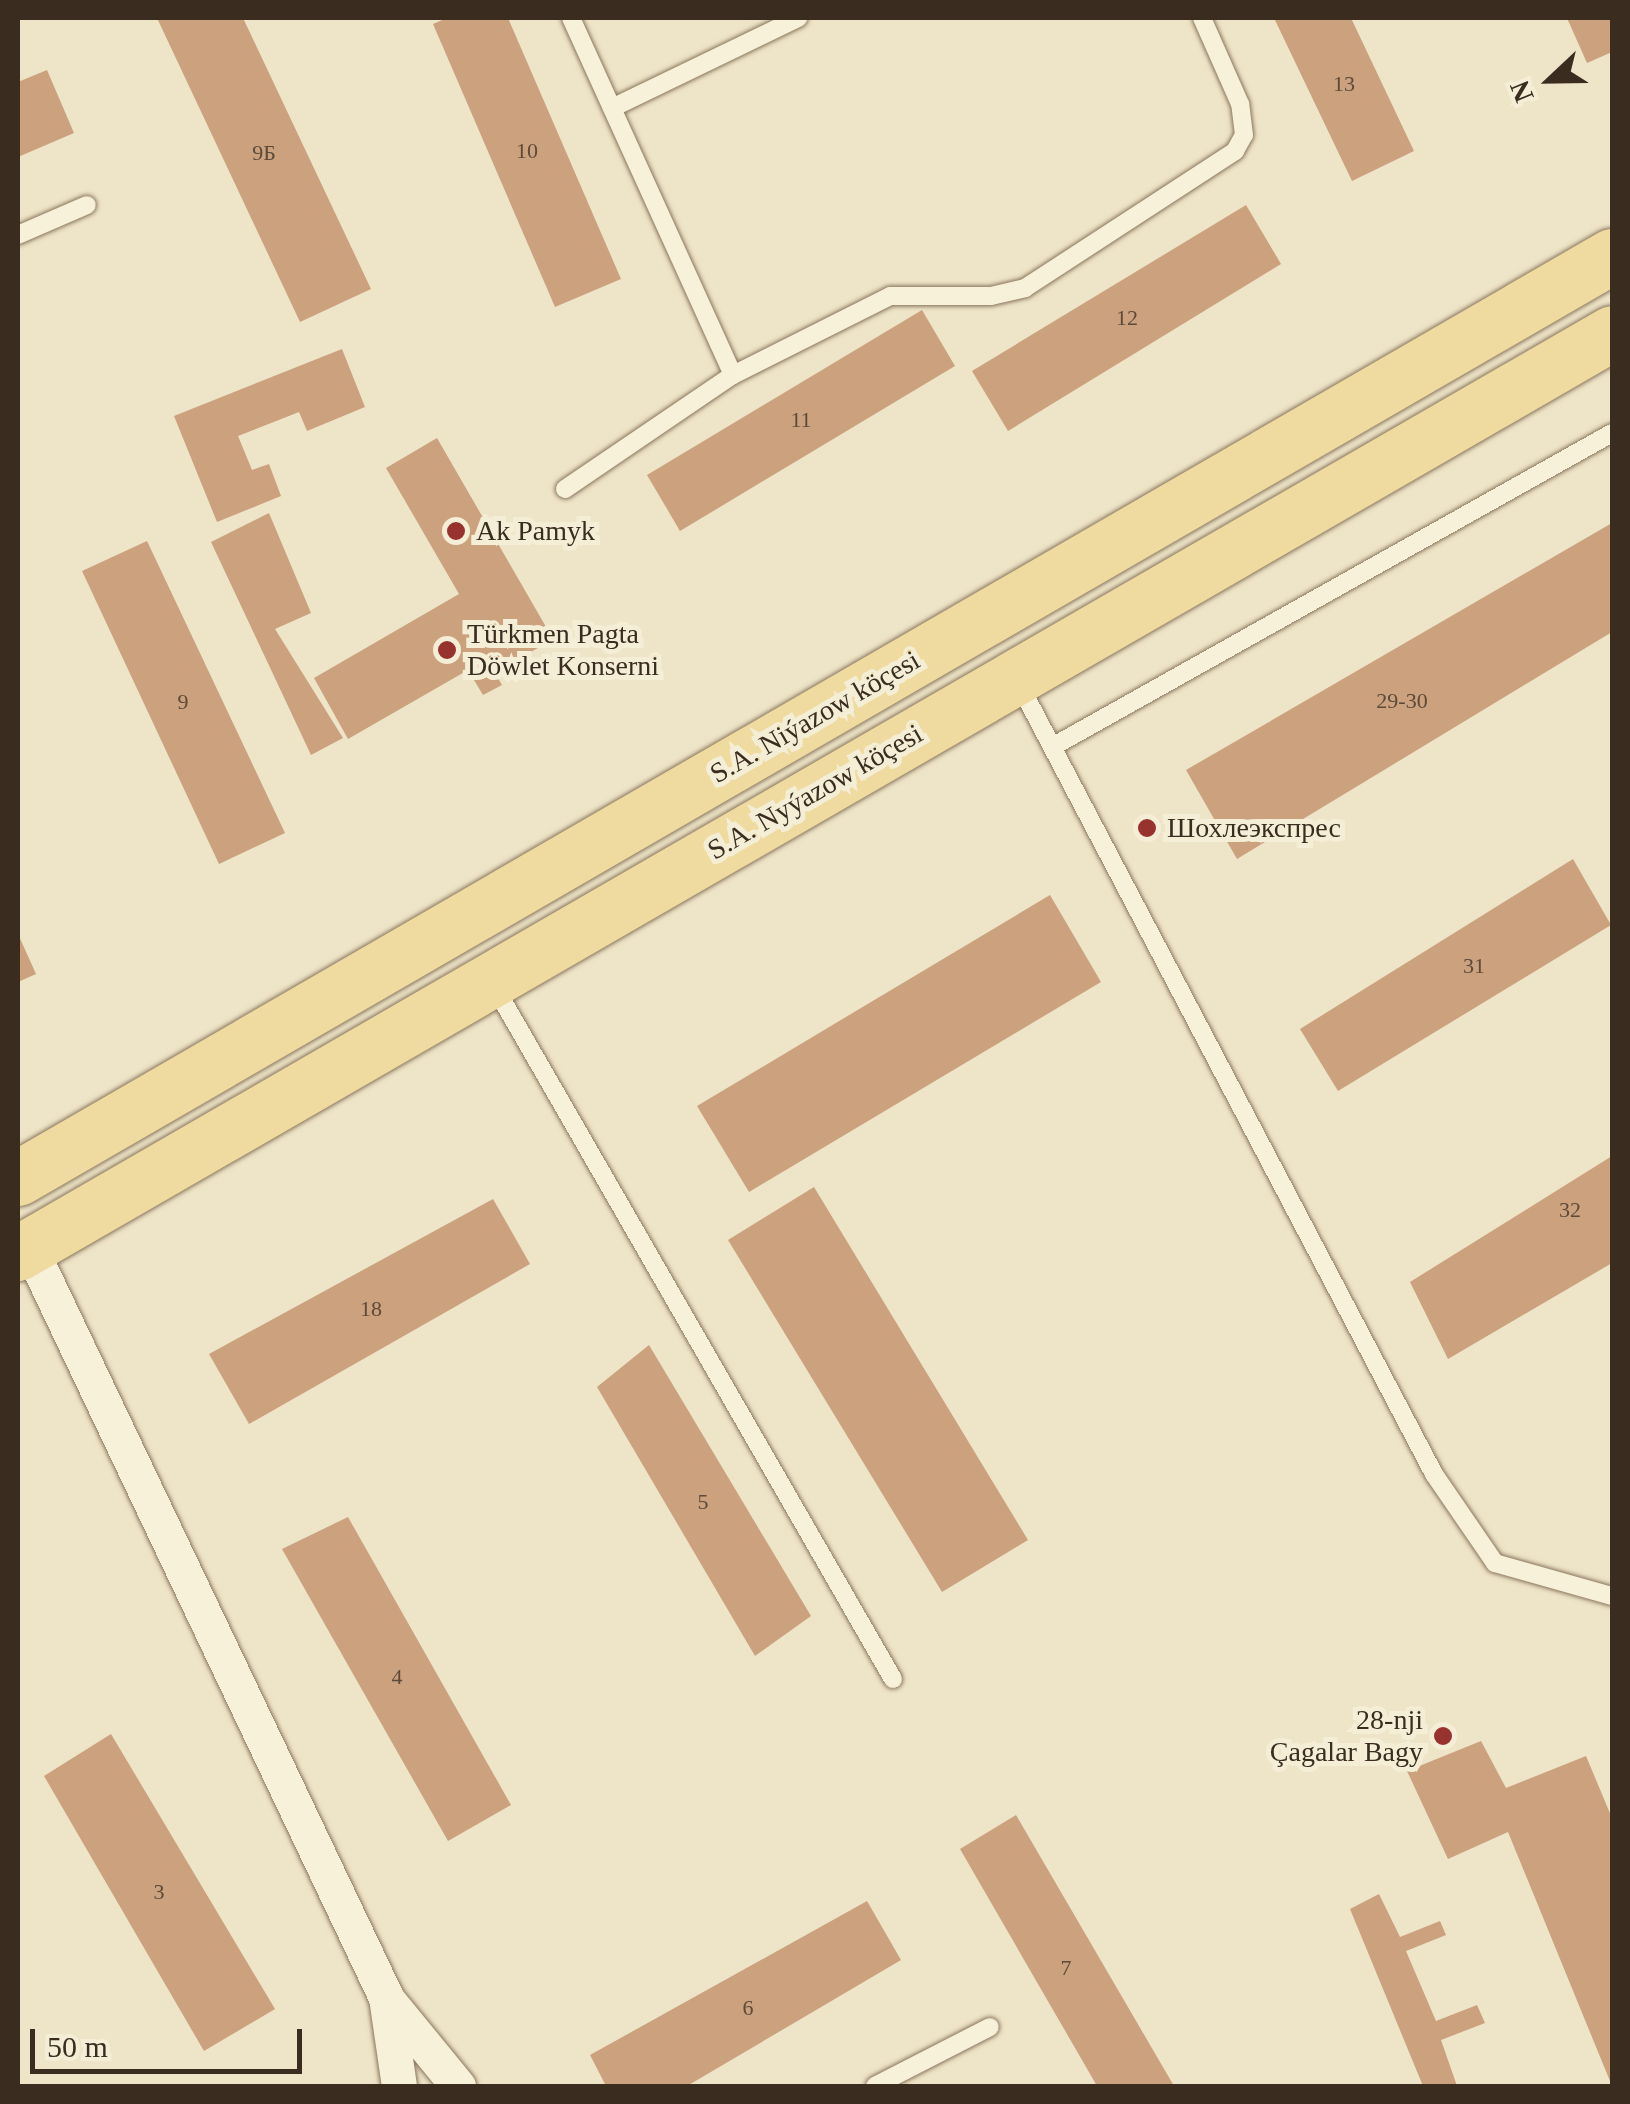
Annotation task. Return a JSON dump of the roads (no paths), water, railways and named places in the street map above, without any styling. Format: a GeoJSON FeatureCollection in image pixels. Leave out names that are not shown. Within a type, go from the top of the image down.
{"type":"FeatureCollection","features":[{"type":"Feature","properties":{"kind":"main road","name":"S.A. Niýazow köçesi"},"geometry":{"type":"LineString","coordinates":[[18,1178],[1612,256]]}},
{"type":"Feature","properties":{"kind":"main road","name":"S.A. Nyýazow köçesi"},"geometry":{"type":"LineString","coordinates":[[23,1249],[1612,333]]}},
{"type":"Feature","properties":{"kind":"street"},"geometry":{"type":"LineString","coordinates":[[23,1249],[386,1997],[458,2086]]}},
{"type":"Feature","properties":{"kind":"street"},"geometry":{"type":"LineString","coordinates":[[386,1997],[399,2086]]}},
{"type":"Feature","properties":{"kind":"lane"},"geometry":{"type":"LineString","coordinates":[[571,18],[733,374]]}},
{"type":"Feature","properties":{"kind":"lane"},"geometry":{"type":"LineString","coordinates":[[612,108],[798,18]]}},
{"type":"Feature","properties":{"kind":"lane"},"geometry":{"type":"LineString","coordinates":[[565,488],[733,374],[890,296],[991,296],[1025,288],[1235,151],[1244,134],[1240,104],[1202,18]]}},
{"type":"Feature","properties":{"kind":"lane"},"geometry":{"type":"LineString","coordinates":[[18,236],[87,205]]}},
{"type":"Feature","properties":{"kind":"lane"},"geometry":{"type":"LineString","coordinates":[[1052,747],[1612,432]]}},
{"type":"Feature","properties":{"kind":"lane"},"geometry":{"type":"LineString","coordinates":[[1015,676],[1434,1474],[1495,1563],[1612,1596]]}},
{"type":"Feature","properties":{"kind":"lane"},"geometry":{"type":"LineString","coordinates":[[490,980],[893,1678]]}},
{"type":"Feature","properties":{"kind":"lane"},"geometry":{"type":"LineString","coordinates":[[875,2086],[990,2027]]}},
{"type":"Feature","properties":{"kind":"place","name":"Ak Pamyk"},"geometry":{"type":"Point","coordinates":[456,531]}},
{"type":"Feature","properties":{"kind":"place","name":"Türkmen Pagta Döwlet Konserni"},"geometry":{"type":"Point","coordinates":[447,650]}},
{"type":"Feature","properties":{"kind":"place","name":"Шохлеэкспрес"},"geometry":{"type":"Point","coordinates":[1147,828]}},
{"type":"Feature","properties":{"kind":"place","name":"28-nji Çagalar Bagy"},"geometry":{"type":"Point","coordinates":[1443,1736]}}]}
